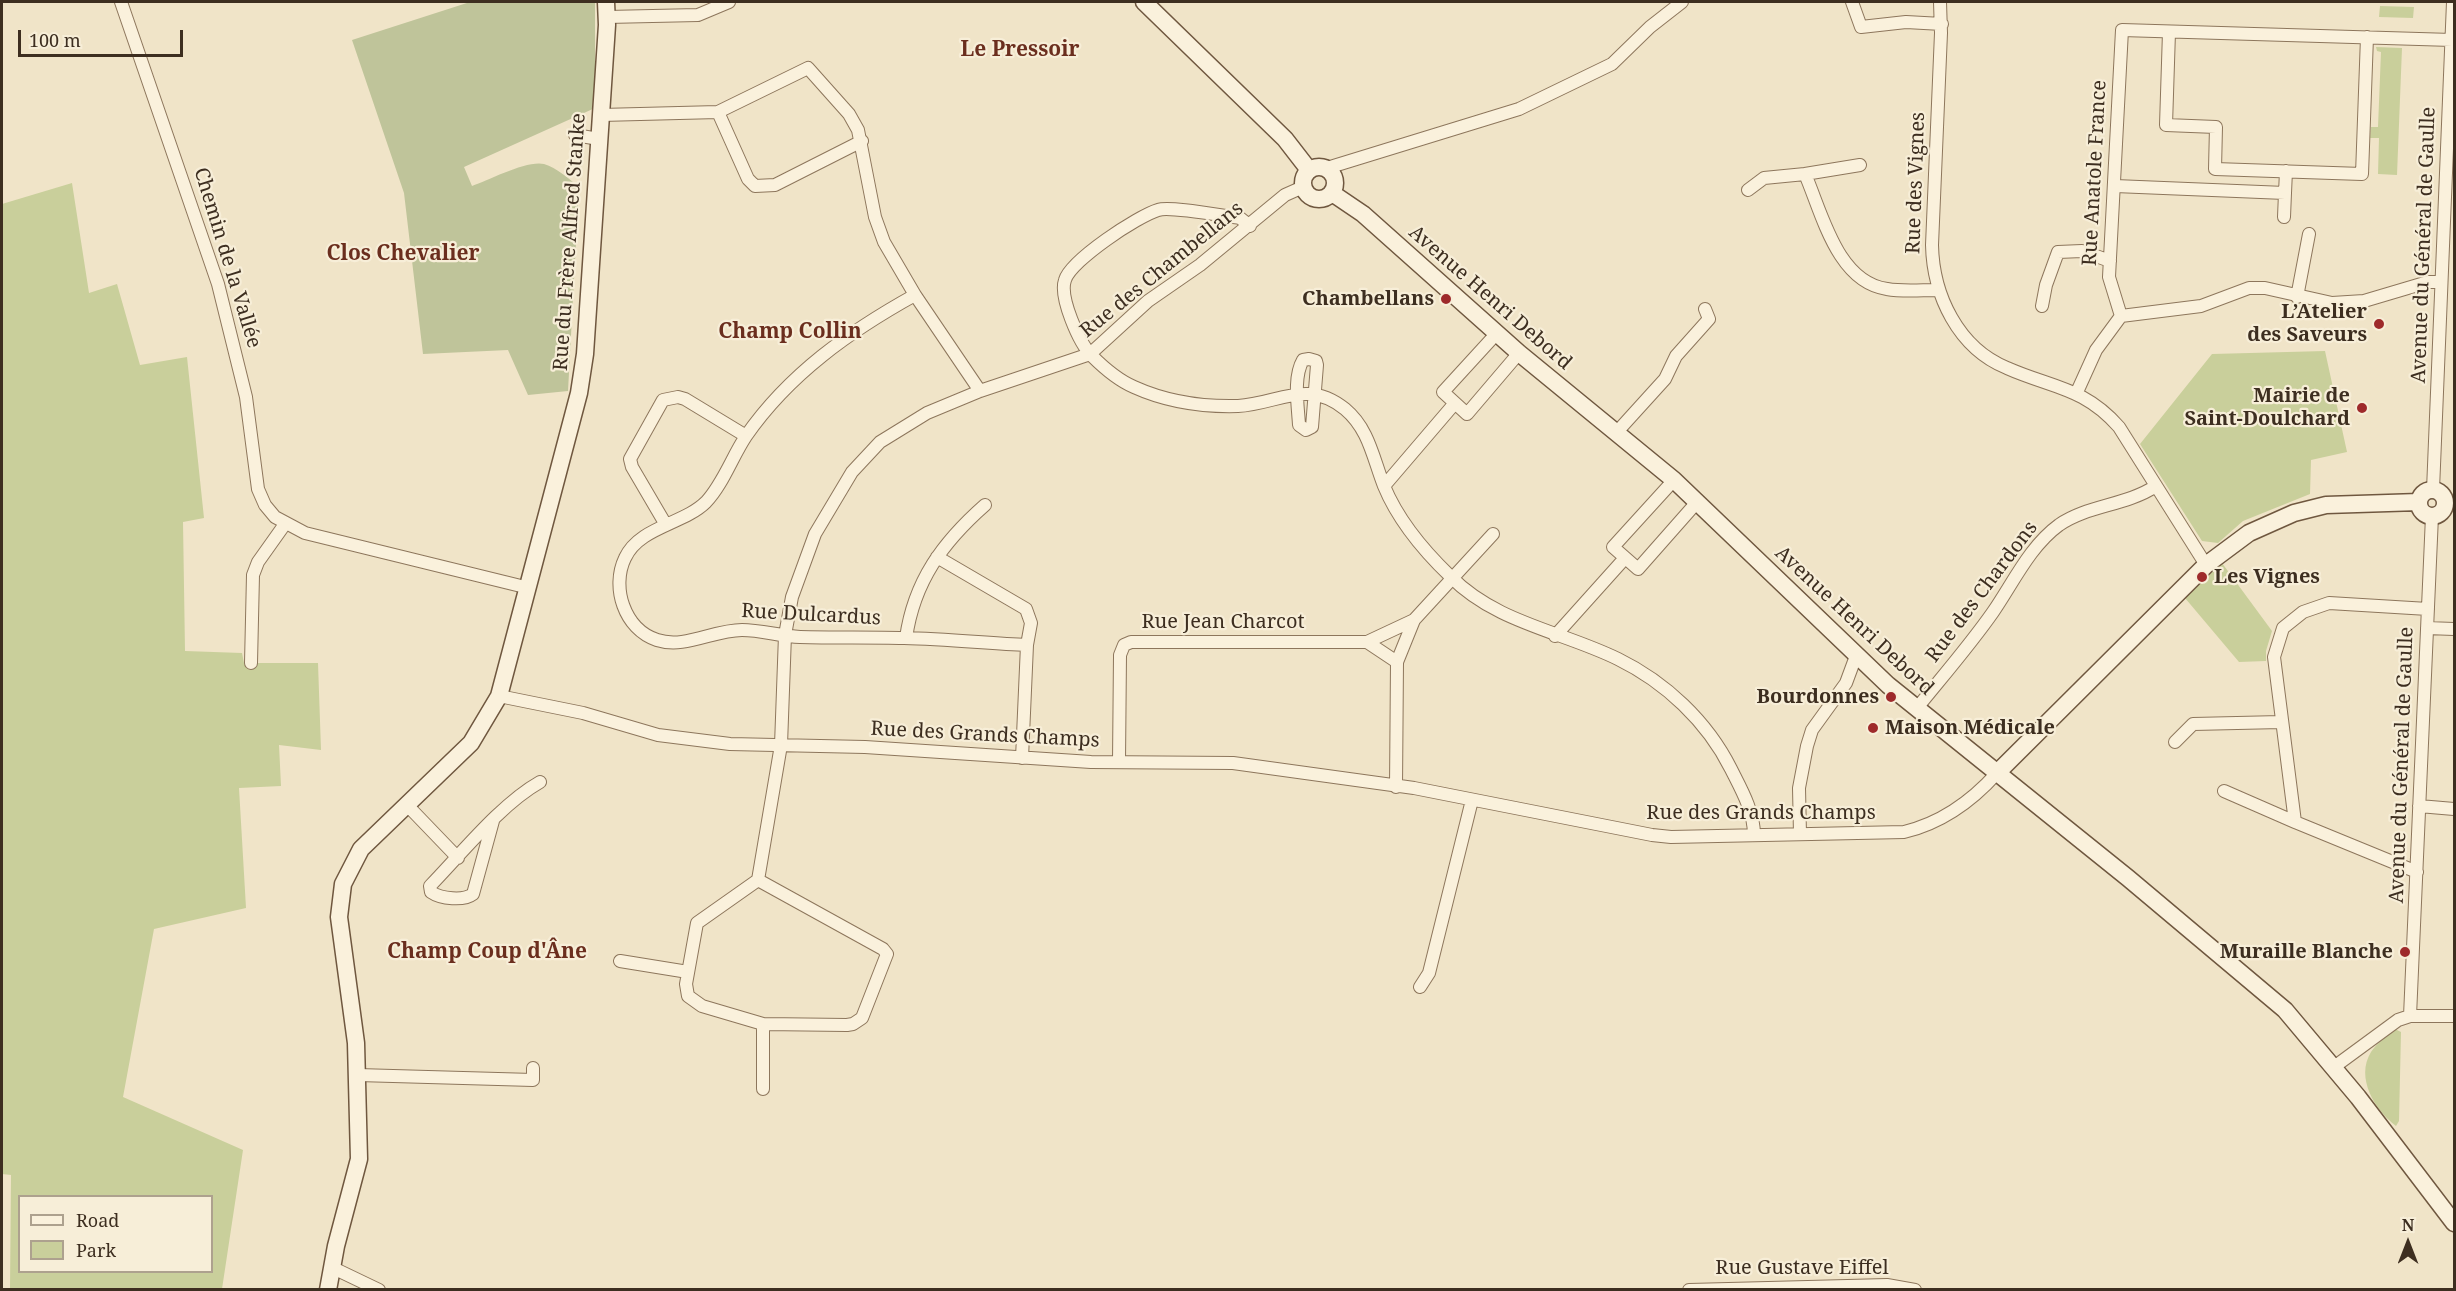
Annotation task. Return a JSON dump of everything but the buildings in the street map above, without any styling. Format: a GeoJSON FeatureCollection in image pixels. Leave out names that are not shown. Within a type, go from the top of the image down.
{"type":"FeatureCollection","features":[{"type":"Feature","properties":{"kind":"street","name":"Chemin de la Vallée"},"geometry":{"type":"LineString","coordinates":[[121,2],[218,284],[246,397],[258,489],[265,505],[285,524],[305,532],[529,588]]}},
{"type":"Feature","properties":{"kind":"street"},"geometry":{"type":"LineString","coordinates":[[606,9],[698,15],[729,2]]}},
{"type":"Feature","properties":{"kind":"street"},"geometry":{"type":"LineString","coordinates":[[1144,2],[1285,139],[1309,170]]}},
{"type":"Feature","properties":{"kind":"street"},"geometry":{"type":"LineString","coordinates":[[1327,168],[1334,175],[1337,185],[1326,199],[1316,200],[1308,196],[1303,187],[1304,177],[1309,170],[1316,167],[1327,168],[1519,109],[1612,64],[1650,27],[1682,2]]}},
{"type":"Feature","properties":{"kind":"street"},"geometry":{"type":"LineString","coordinates":[[1852,2],[1861,27],[1906,22],[1942,24]]}},
{"type":"Feature","properties":{"kind":"street","name":"Rue des Vignes"},"geometry":{"type":"LineString","coordinates":[[1940,2],[1942,24],[1932,245],[1933,269],[1938,290],[1954,323],[1980,351],[2004,368],[2077,392],[2104,410],[2119,427],[2206,565]]}},
{"type":"Feature","properties":{"kind":"street","name":"Avenue du Général de Gaulle"},"geometry":{"type":"LineString","coordinates":[[2433,490],[2442,282],[2449,250],[2453,2]]}},
{"type":"Feature","properties":{"kind":"street","name":"Rue du Frère Alfred Stanke"},"geometry":{"type":"LineString","coordinates":[[328,1290],[331,1268],[359,1159],[358,1075],[339,917],[343,884],[361,849],[471,743],[499,696],[579,393],[585,354],[606,9]]}},
{"type":"Feature","properties":{"kind":"street","name":"Rue Anatole France"},"geometry":{"type":"LineString","coordinates":[[2121,316],[2109,277],[2122,30],[2169,32]]}},
{"type":"Feature","properties":{"kind":"street"},"geometry":{"type":"LineString","coordinates":[[2213,190],[2216,127],[2166,125],[2169,32],[2452,40]]}},
{"type":"Feature","properties":{"kind":"street"},"geometry":{"type":"LineString","coordinates":[[2215,169],[2362,174],[2367,37]]}},
{"type":"Feature","properties":{"kind":"street"},"geometry":{"type":"LineString","coordinates":[[601,115],[718,112],[808,68],[849,114],[862,141],[878,225],[884,242],[915,296],[980,391]]}},
{"type":"Feature","properties":{"kind":"street"},"geometry":{"type":"LineString","coordinates":[[718,112],[748,179],[755,186],[775,185],[862,141]]}},
{"type":"Feature","properties":{"kind":"street"},"geometry":{"type":"LineString","coordinates":[[575,135],[599,139]]}},
{"type":"Feature","properties":{"kind":"street"},"geometry":{"type":"LineString","coordinates":[[1748,190],[1764,178],[1860,165]]}},
{"type":"Feature","properties":{"kind":"street"},"geometry":{"type":"LineString","coordinates":[[2284,217],[2286,171]]}},
{"type":"Feature","properties":{"kind":"street"},"geometry":{"type":"LineString","coordinates":[[1805,174],[1840,255],[1855,273],[1870,284],[1886,289],[1938,290]]}},
{"type":"Feature","properties":{"kind":"street"},"geometry":{"type":"LineString","coordinates":[[2115,186],[2285,192]]}},
{"type":"Feature","properties":{"kind":"street","name":"Rue des Chambellans"},"geometry":{"type":"LineString","coordinates":[[758,880],[781,745],[785,634],[792,597],[815,534],[852,472],[880,442],[904,425],[980,391],[1090,354],[1105,338],[1148,302],[1250,226],[1285,195],[1303,187]]}},
{"type":"Feature","properties":{"kind":"street","name":"Avenue Henri Debord"},"geometry":{"type":"LineString","coordinates":[[1332,193],[1363,214],[1520,353],[1698,501],[1856,656],[2128,878],[2285,1010],[2334,1067],[2454,1222]]}},
{"type":"Feature","properties":{"kind":"street"},"geometry":{"type":"LineString","coordinates":[[1250,226],[1240,219],[1160,208],[1130,224],[1099,245],[1070,270],[1064,281],[1064,294],[1073,323],[1090,354],[1130,386],[1155,396],[1184,403],[1240,406],[1266,402],[1297,392],[1317,394],[1343,407],[1360,424],[1373,450],[1384,486],[1402,521],[1451,578],[1476,598],[1514,619],[1617,658],[1643,673],[1685,706],[1709,734],[1726,761],[1745,798],[1754,824],[1754,835]]}},
{"type":"Feature","properties":{"kind":"street"},"geometry":{"type":"LineString","coordinates":[[2297,297],[2308,234]]}},
{"type":"Feature","properties":{"kind":"street"},"geometry":{"type":"LineString","coordinates":[[2042,306],[2046,285],[2058,252],[2082,251],[2110,261]]}},
{"type":"Feature","properties":{"kind":"street"},"geometry":{"type":"LineString","coordinates":[[2077,392],[2096,350],[2121,316],[2201,306],[2249,288],[2265,288],[2332,303],[2364,301],[2428,282],[2442,282]]}},
{"type":"Feature","properties":{"kind":"street","name":"Rue Dulcardus"},"geometry":{"type":"LineString","coordinates":[[915,296],[865,323],[824,353],[788,386],[746,436],[705,503],[639,540],[626,555],[619,572],[621,600],[639,628],[656,640],[672,643],[722,631],[741,630],[1026,645]]}},
{"type":"Feature","properties":{"kind":"street"},"geometry":{"type":"LineString","coordinates":[[1616,433],[1665,379],[1676,356],[1709,319],[1705,309]]}},
{"type":"Feature","properties":{"kind":"street"},"geometry":{"type":"LineString","coordinates":[[1497,333],[1443,392],[1467,414],[1520,353]]}},
{"type":"Feature","properties":{"kind":"street"},"geometry":{"type":"LineString","coordinates":[[1309,359],[1317,365],[1317,394],[1312,427],[1306,430],[1299,424],[1297,392],[1300,365],[1303,360],[1309,359]]}},
{"type":"Feature","properties":{"kind":"street"},"geometry":{"type":"LineString","coordinates":[[666,525],[632,467],[630,459],[663,400],[678,397],[685,399],[746,436]]}},
{"type":"Feature","properties":{"kind":"street"},"geometry":{"type":"LineString","coordinates":[[1384,486],[1455,403]]}},
{"type":"Feature","properties":{"kind":"street"},"geometry":{"type":"LineString","coordinates":[[1674,480],[1613,547],[1625,558],[1638,569],[1698,501]]}},
{"type":"Feature","properties":{"kind":"street","name":"Rue des Chardons"},"geometry":{"type":"LineString","coordinates":[[1917,708],[1992,613],[2038,546],[2056,528],[2080,515],[2131,500],[2156,486]]}},
{"type":"Feature","properties":{"kind":"street"},"geometry":{"type":"LineString","coordinates":[[2433,490],[2442,494],[2450,503],[2439,514],[2432,516],[2422,512],[2419,502],[2422,494],[2433,490]]}},
{"type":"Feature","properties":{"kind":"street"},"geometry":{"type":"LineString","coordinates":[[1997,773],[2206,565],[2249,533],[2294,513],[2326,505],[2419,502]]}},
{"type":"Feature","properties":{"kind":"street"},"geometry":{"type":"LineString","coordinates":[[906,638],[910,614],[937,557],[955,532],[985,505]]}},
{"type":"Feature","properties":{"kind":"street","name":"Avenue du Général de Gaulle"},"geometry":{"type":"LineString","coordinates":[[2410,1016],[2432,516]]}},
{"type":"Feature","properties":{"kind":"street"},"geometry":{"type":"LineString","coordinates":[[251,663],[253,575],[258,562],[285,524]]}},
{"type":"Feature","properties":{"kind":"street","name":"Rue Jean Charcot"},"geometry":{"type":"LineString","coordinates":[[1396,787],[1397,662],[1414,620],[1492,534]]}},
{"type":"Feature","properties":{"kind":"street"},"geometry":{"type":"LineString","coordinates":[[937,557],[1026,609],[1031,623],[1026,645],[1022,758]]}},
{"type":"Feature","properties":{"kind":"street"},"geometry":{"type":"LineString","coordinates":[[1555,636],[1625,558]]}},
{"type":"Feature","properties":{"kind":"street"},"geometry":{"type":"LineString","coordinates":[[2295,822],[2274,657],[2283,628],[2303,612],[2329,603],[2428,609]]}},
{"type":"Feature","properties":{"kind":"street","name":"Rue Jean Charcot"},"geometry":{"type":"LineString","coordinates":[[1119,761],[1120,655],[1124,645],[1131,642],[1367,642],[1414,620]]}},
{"type":"Feature","properties":{"kind":"street"},"geometry":{"type":"LineString","coordinates":[[2427,628],[2454,629]]}},
{"type":"Feature","properties":{"kind":"street"},"geometry":{"type":"LineString","coordinates":[[1367,642],[1397,662]]}},
{"type":"Feature","properties":{"kind":"street"},"geometry":{"type":"LineString","coordinates":[[1800,834],[1799,788],[1812,730],[1846,683],[1856,656]]}},
{"type":"Feature","properties":{"kind":"street","name":"Rue des Grands Champs"},"geometry":{"type":"LineString","coordinates":[[499,696],[583,713],[658,735],[730,744],[865,747],[1022,758],[1233,764],[1396,787],[1652,835],[1890,833],[1922,828],[1958,809],[1997,773]]}},
{"type":"Feature","properties":{"kind":"street"},"geometry":{"type":"LineString","coordinates":[[2175,742],[2193,724],[2282,723]]}},
{"type":"Feature","properties":{"kind":"street"},"geometry":{"type":"LineString","coordinates":[[493,821],[473,894],[468,898],[436,896],[431,892],[430,886],[493,821],[520,795],[540,782]]}},
{"type":"Feature","properties":{"kind":"street"},"geometry":{"type":"LineString","coordinates":[[2224,791],[2416,872]]}},
{"type":"Feature","properties":{"kind":"street"},"geometry":{"type":"LineString","coordinates":[[1420,987],[1429,974],[1472,800]]}},
{"type":"Feature","properties":{"kind":"street"},"geometry":{"type":"LineString","coordinates":[[407,805],[458,858]]}},
{"type":"Feature","properties":{"kind":"street"},"geometry":{"type":"LineString","coordinates":[[2419,806],[2454,809]]}},
{"type":"Feature","properties":{"kind":"street"},"geometry":{"type":"LineString","coordinates":[[476,840],[485,843],[486,848]]}},
{"type":"Feature","properties":{"kind":"street"},"geometry":{"type":"LineString","coordinates":[[758,880],[883,949],[887,954],[865,1012],[858,1022],[847,1025],[763,1024],[695,1003],[686,991],[697,923],[758,880]]}},
{"type":"Feature","properties":{"kind":"street"},"geometry":{"type":"LineString","coordinates":[[620,961],[688,972]]}},
{"type":"Feature","properties":{"kind":"street"},"geometry":{"type":"LineString","coordinates":[[2334,1067],[2389,1024],[2410,1016],[2454,1016]]}},
{"type":"Feature","properties":{"kind":"street"},"geometry":{"type":"LineString","coordinates":[[763,1024],[763,1089]]}},
{"type":"Feature","properties":{"kind":"street"},"geometry":{"type":"LineString","coordinates":[[358,1075],[532,1080],[533,1068]]}},
{"type":"Feature","properties":{"kind":"street"},"geometry":{"type":"LineString","coordinates":[[331,1268],[379,1290]]}},
{"type":"Feature","properties":{"kind":"street","name":"Rue Gustave Eiffel"},"geometry":{"type":"LineString","coordinates":[[1689,1290],[1887,1285],[1915,1290]]}},
{"type":"Feature","properties":{"kind":"green space"},"geometry":{"type":"Polygon","coordinates":[[[470,2],[595,2],[595,108],[464,167],[472,186],[518,168],[544,164],[579,187],[568,391],[528,395],[508,350],[423,354],[404,193],[352,40],[470,2]]]}},
{"type":"Feature","properties":{"kind":"green space"},"geometry":{"type":"Polygon","coordinates":[[[2380,6],[2414,7],[2413,18],[2379,17],[2380,6]]]}},
{"type":"Feature","properties":{"kind":"green space"},"geometry":{"type":"Polygon","coordinates":[[[2376,47],[2402,48],[2397,175],[2378,174],[2379,138],[2370,138],[2371,127],[2378,127],[2381,52],[2377,51],[2376,47]]]}},
{"type":"Feature","properties":{"kind":"green space"},"geometry":{"type":"Polygon","coordinates":[[[72,183],[89,293],[117,284],[140,365],[187,357],[204,518],[183,522],[185,651],[242,653],[244,663],[318,663],[321,750],[279,745],[281,786],[239,788],[246,908],[154,929],[123,1097],[243,1150],[222,1289],[10,1289],[11,1175],[2,1174],[2,204],[72,183]]]}},
{"type":"Feature","properties":{"kind":"green space"},"geometry":{"type":"Polygon","coordinates":[[[2325,351],[2347,452],[2311,460],[2310,494],[2243,521],[2218,543],[2202,541],[2140,444],[2212,354],[2325,351]]]}},
{"type":"Feature","properties":{"kind":"green space"},"geometry":{"type":"Polygon","coordinates":[[[2222,563],[2272,631],[2266,651],[2266,661],[2239,662],[2185,598],[2222,563]]]}},
{"type":"Feature","properties":{"kind":"green space"},"geometry":{"type":"Polygon","coordinates":[[[2395,1029],[2401,1032],[2399,1121],[2396,1126],[2375,1102],[2366,1083],[2365,1072],[2371,1052],[2395,1029]]]}},
{"type":"Feature","properties":{"kind":"place","name":"Chambellans"},"geometry":{"type":"Point","coordinates":[1446,299]}},
{"type":"Feature","properties":{"kind":"place","name":"L’Atelier des Saveurs"},"geometry":{"type":"Point","coordinates":[2379,324]}},
{"type":"Feature","properties":{"kind":"place","name":"Mairie de Saint-Doulchard"},"geometry":{"type":"Point","coordinates":[2362,408]}},
{"type":"Feature","properties":{"kind":"place","name":"Les Vignes"},"geometry":{"type":"Point","coordinates":[2202,577]}},
{"type":"Feature","properties":{"kind":"place","name":"Bourdonnes"},"geometry":{"type":"Point","coordinates":[1891,697]}},
{"type":"Feature","properties":{"kind":"place","name":"Maison Médicale"},"geometry":{"type":"Point","coordinates":[1873,728]}},
{"type":"Feature","properties":{"kind":"place","name":"Muraille Blanche"},"geometry":{"type":"Point","coordinates":[2405,952]}},
{"type":"Feature","properties":{"kind":"district","name":"Le Pressoir"},"geometry":{"type":"Point","coordinates":[1020,50]}},
{"type":"Feature","properties":{"kind":"district","name":"Clos Chevalier"},"geometry":{"type":"Point","coordinates":[403,254]}},
{"type":"Feature","properties":{"kind":"district","name":"Champ Collin"},"geometry":{"type":"Point","coordinates":[790,332]}},
{"type":"Feature","properties":{"kind":"district","name":"Champ Coup d'Âne"},"geometry":{"type":"Point","coordinates":[487,952]}}]}
